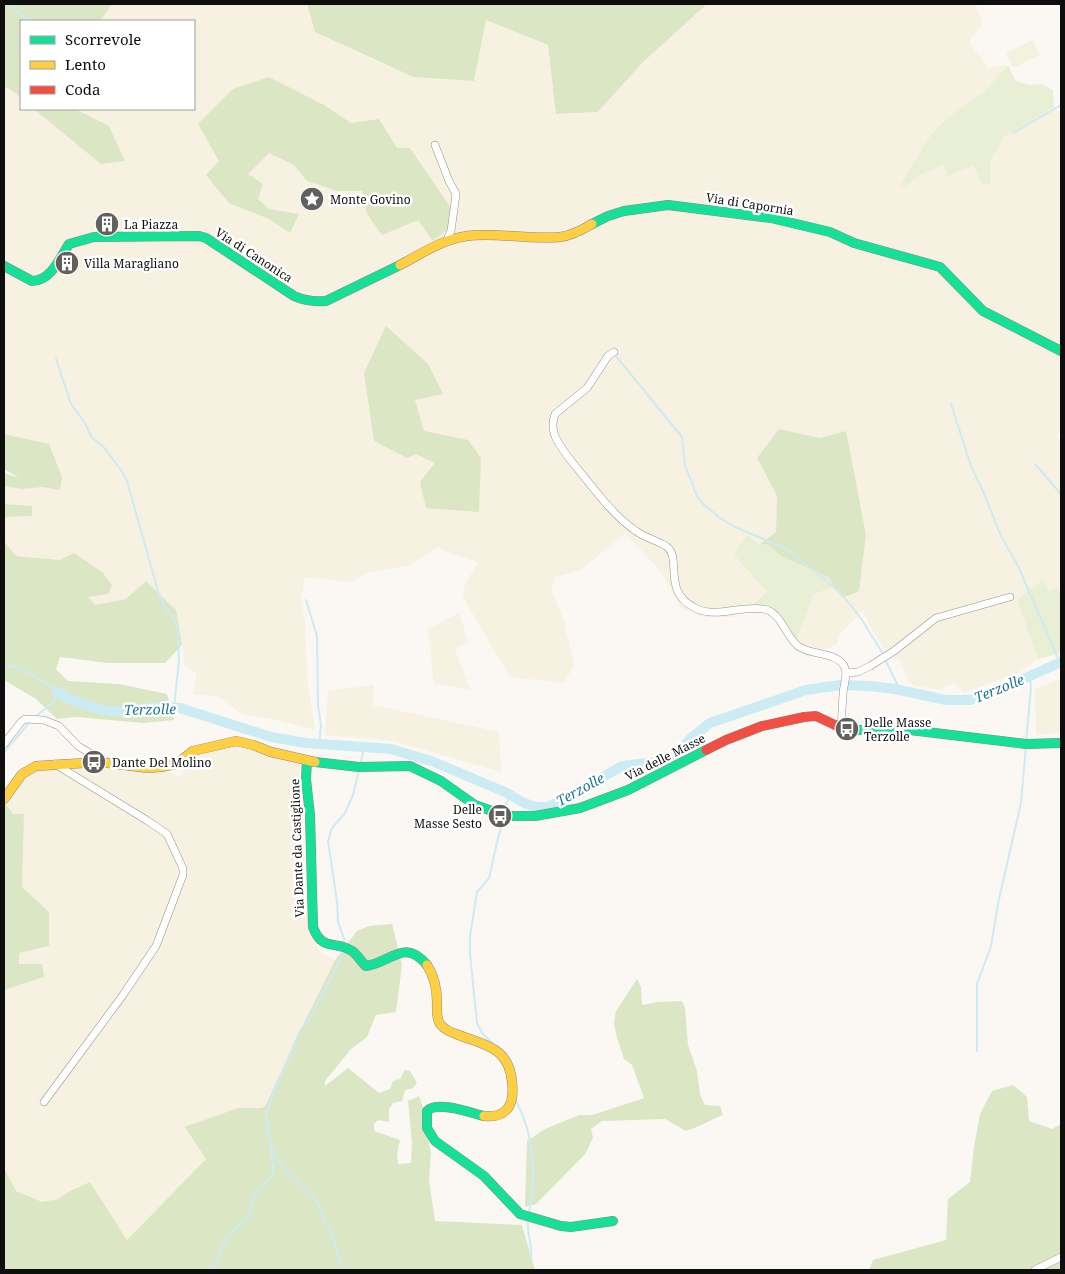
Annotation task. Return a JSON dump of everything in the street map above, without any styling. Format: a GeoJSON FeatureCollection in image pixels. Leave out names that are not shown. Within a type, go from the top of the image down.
{"type":"FeatureCollection","features":[{"type":"Feature","properties":{"kind":"street"},"geometry":{"type":"LineString","coordinates":[[435,145],[456,194],[451,231],[448,237],[450,240]]}},
{"type":"Feature","properties":{"kind":"street","name":"Via di Capornia"},"geometry":{"type":"LineString","coordinates":[[467,236],[561,237],[578,232],[608,216],[624,211],[668,205],[771,218],[830,232],[854,243],[936,265],[983,311],[1061,351]]}},
{"type":"Feature","properties":{"kind":"street","name":"Via di Canonica"},"geometry":{"type":"LineString","coordinates":[[4,266],[32,281],[37,281],[52,272],[69,244],[79,240],[94,237],[199,236],[206,238],[294,296],[315,303],[326,301],[450,240],[467,236]]}},
{"type":"Feature","properties":{"kind":"street"},"geometry":{"type":"LineString","coordinates":[[614,352],[608,356],[587,388],[555,414],[553,427],[562,448],[617,515],[635,531],[669,548],[673,555],[674,583],[677,590],[695,608],[714,612],[766,609],[782,624],[788,634],[803,650],[838,660],[844,666],[846,674],[841,729]]}},
{"type":"Feature","properties":{"kind":"street"},"geometry":{"type":"LineString","coordinates":[[846,674],[858,672],[876,663],[944,614],[1010,597]]}},
{"type":"Feature","properties":{"kind":"street","name":"Via delle Masse"},"geometry":{"type":"LineString","coordinates":[[359,768],[410,766],[421,770],[478,806],[506,816],[535,816],[580,808],[628,790],[726,740],[762,726],[816,716],[841,729],[910,730],[1026,744],[1061,743]]}},
{"type":"Feature","properties":{"kind":"street"},"geometry":{"type":"LineString","coordinates":[[4,744],[25,719],[44,720],[59,726],[78,746],[98,758],[100,762]]}},
{"type":"Feature","properties":{"kind":"street","name":"Via Dante da Castiglione"},"geometry":{"type":"LineString","coordinates":[[4,799],[22,774],[36,766],[100,762],[148,768],[161,767],[176,764],[193,751],[236,741],[307,761],[359,768]]}},
{"type":"Feature","properties":{"kind":"street","name":"Via Dante da Castiglione"},"geometry":{"type":"LineString","coordinates":[[307,761],[306,779],[310,814],[313,927],[316,935],[321,942],[350,950],[366,966],[372,966],[400,952],[408,951],[414,954],[425,963],[432,973],[437,990],[438,1020],[440,1024],[456,1035],[495,1048],[512,1073],[510,1105],[500,1116],[492,1117],[441,1106],[432,1106],[427,1110],[426,1123],[428,1131],[435,1142],[484,1176],[520,1214],[561,1226],[571,1227],[613,1221]]}},
{"type":"Feature","properties":{"kind":"street"},"geometry":{"type":"LineString","coordinates":[[44,1102],[151,955],[183,875],[183,869],[167,834],[55,764]]}},
{"type":"Feature","properties":{"kind":"street"},"geometry":{"type":"LineString","coordinates":[[1035,1270],[1061,1257]]}},
{"type":"Feature","properties":{"kind":"shaded area"},"geometry":{"type":"Polygon","coordinates":[[[112,4],[307,4],[315,32],[371,59],[413,77],[474,81],[486,20],[548,45],[557,114],[598,112],[642,63],[707,4],[975,4],[983,22],[969,42],[988,68],[1008,65],[984,92],[945,120],[931,134],[901,184],[904,187],[920,175],[943,165],[948,176],[974,164],[982,185],[990,161],[1005,136],[1054,107],[1061,112],[1061,434],[1056,433],[1061,442],[1061,596],[1057,588],[1017,600],[1038,659],[1020,672],[964,693],[953,683],[941,690],[915,686],[908,681],[901,662],[884,650],[863,610],[839,635],[837,644],[809,657],[794,650],[813,595],[835,586],[842,598],[845,432],[820,438],[779,429],[757,458],[777,496],[776,532],[759,545],[747,535],[734,555],[767,592],[733,617],[703,617],[680,607],[662,573],[625,533],[581,570],[556,577],[551,589],[564,621],[574,666],[563,683],[510,677],[463,597],[465,584],[478,562],[449,553],[437,547],[411,565],[367,573],[351,582],[305,577],[301,598],[305,621],[307,678],[315,730],[242,714],[219,697],[192,694],[197,673],[184,666],[184,654],[176,610],[146,581],[126,599],[95,605],[60,560],[16,556],[4,541],[4,517],[32,516],[32,506],[4,504],[4,486],[22,489],[43,486],[60,490],[48,444],[4,434],[4,87],[20,97],[20,110],[35,110],[102,164],[125,161],[109,126],[77,110],[195,110],[195,20],[101,20],[112,4]]]}},
{"type":"Feature","properties":{"kind":"shaded area"},"geometry":{"type":"Polygon","coordinates":[[[459,613],[468,641],[455,649],[470,690],[434,683],[428,629],[459,613]]]}},
{"type":"Feature","properties":{"kind":"shaded area"},"geometry":{"type":"Polygon","coordinates":[[[1061,678],[1061,733],[1036,735],[1035,689],[1061,678]]]}},
{"type":"Feature","properties":{"kind":"shaded area"},"geometry":{"type":"Polygon","coordinates":[[[374,685],[373,705],[499,732],[501,772],[393,741],[325,735],[328,691],[374,685]]]}},
{"type":"Feature","properties":{"kind":"shaded area"},"geometry":{"type":"Polygon","coordinates":[[[236,746],[302,762],[297,789],[309,933],[321,953],[335,960],[289,1054],[268,1103],[263,1108],[238,1108],[186,1127],[206,1159],[127,1240],[90,1182],[58,1199],[42,1202],[16,1191],[4,1168],[4,990],[44,977],[19,964],[19,953],[49,946],[49,912],[22,887],[24,814],[13,814],[4,802],[29,769],[100,762],[162,770],[181,777],[185,764],[213,750],[236,746]]]}},
{"type":"Feature","properties":{"kind":"green space"},"geometry":{"type":"Polygon","coordinates":[[[4,4],[112,4],[101,20],[20,20],[20,97],[4,87],[4,4]]]}},
{"type":"Feature","properties":{"kind":"green space"},"geometry":{"type":"Polygon","coordinates":[[[307,4],[707,4],[642,63],[598,112],[556,114],[548,45],[486,20],[474,81],[413,77],[315,32],[307,4]]]}},
{"type":"Feature","properties":{"kind":"green space"},"geometry":{"type":"Polygon","coordinates":[[[1033,40],[1040,55],[1013,68],[1006,53],[1033,40]]]}},
{"type":"Feature","properties":{"kind":"green space"},"geometry":{"type":"Polygon","coordinates":[[[1008,65],[1016,81],[1029,85],[1041,84],[1053,90],[1054,107],[1005,136],[990,161],[990,184],[982,185],[974,165],[948,176],[943,165],[920,175],[904,187],[901,184],[931,134],[945,120],[984,92],[1008,65]]]}},
{"type":"Feature","properties":{"kind":"green space"},"geometry":{"type":"Polygon","coordinates":[[[269,77],[324,105],[351,123],[379,119],[397,148],[410,148],[451,208],[449,228],[433,241],[418,220],[382,235],[367,214],[362,191],[337,191],[307,181],[294,165],[269,153],[248,174],[263,184],[258,199],[269,209],[299,214],[290,233],[269,219],[229,203],[206,175],[219,161],[198,124],[233,89],[269,77]]]}},
{"type":"Feature","properties":{"kind":"green space"},"geometry":{"type":"Polygon","coordinates":[[[35,110],[77,110],[109,126],[125,161],[101,164],[35,110]]]}},
{"type":"Feature","properties":{"kind":"green space"},"geometry":{"type":"Polygon","coordinates":[[[386,326],[428,364],[443,394],[415,400],[424,431],[468,440],[481,458],[479,512],[426,508],[420,482],[435,463],[416,454],[407,458],[374,441],[364,373],[386,326]]]}},
{"type":"Feature","properties":{"kind":"green space"},"geometry":{"type":"Polygon","coordinates":[[[779,429],[820,438],[846,431],[866,535],[859,591],[842,598],[828,577],[781,556],[767,544],[759,545],[776,532],[777,496],[757,458],[779,429]]]}},
{"type":"Feature","properties":{"kind":"green space"},"geometry":{"type":"Polygon","coordinates":[[[4,434],[49,444],[62,477],[60,490],[43,487],[22,489],[4,486],[4,473],[19,478],[4,469],[4,434]]]}},
{"type":"Feature","properties":{"kind":"green space"},"geometry":{"type":"Polygon","coordinates":[[[4,504],[32,506],[32,516],[4,517],[4,504]]]}},
{"type":"Feature","properties":{"kind":"green space"},"geometry":{"type":"Polygon","coordinates":[[[747,535],[759,545],[767,544],[781,556],[828,577],[835,586],[813,595],[797,640],[773,607],[753,604],[767,592],[734,555],[747,535]]]}},
{"type":"Feature","properties":{"kind":"green space"},"geometry":{"type":"Polygon","coordinates":[[[4,541],[16,556],[60,560],[74,553],[102,572],[112,585],[108,594],[88,597],[95,605],[126,599],[146,581],[176,610],[182,645],[165,663],[108,663],[60,657],[56,669],[68,681],[119,684],[167,694],[174,720],[144,723],[76,717],[57,719],[36,699],[4,680],[4,541]]]}},
{"type":"Feature","properties":{"kind":"green space"},"geometry":{"type":"Polygon","coordinates":[[[1043,580],[1049,591],[1057,588],[1061,596],[1061,653],[1038,659],[1017,600],[1043,580]]]}},
{"type":"Feature","properties":{"kind":"green space"},"geometry":{"type":"Polygon","coordinates":[[[4,802],[13,814],[24,814],[22,887],[49,912],[49,946],[19,953],[19,964],[42,964],[44,977],[4,990],[4,802]]]}},
{"type":"Feature","properties":{"kind":"green space"},"geometry":{"type":"Polygon","coordinates":[[[392,924],[402,965],[396,1012],[376,1015],[367,1037],[351,1049],[325,1081],[325,1086],[348,1068],[379,1093],[390,1089],[393,1081],[400,1079],[405,1070],[410,1071],[417,1083],[413,1088],[405,1090],[402,1101],[393,1103],[389,1109],[389,1122],[378,1120],[374,1124],[374,1131],[400,1140],[397,1154],[398,1164],[411,1163],[412,1143],[408,1101],[419,1096],[423,1107],[425,1127],[431,1152],[429,1180],[435,1221],[522,1225],[535,1270],[4,1270],[4,1168],[16,1191],[42,1202],[58,1199],[90,1182],[127,1240],[206,1159],[185,1127],[238,1108],[262,1108],[266,1105],[335,960],[357,931],[369,926],[392,924]]]}},
{"type":"Feature","properties":{"kind":"green space"},"geometry":{"type":"Polygon","coordinates":[[[637,979],[641,987],[642,1005],[682,1001],[685,1008],[688,1045],[697,1071],[700,1095],[705,1105],[720,1106],[723,1115],[686,1131],[665,1119],[602,1121],[591,1129],[593,1137],[586,1153],[536,1204],[525,1207],[527,1141],[545,1129],[579,1115],[592,1115],[644,1098],[632,1065],[624,1059],[614,1024],[616,1011],[637,979]]]}},
{"type":"Feature","properties":{"kind":"green space"},"geometry":{"type":"Polygon","coordinates":[[[1013,1085],[1027,1097],[1029,1121],[1052,1129],[1061,1124],[1061,1270],[869,1270],[873,1260],[946,1240],[948,1199],[970,1182],[980,1114],[992,1091],[1013,1085]]]}},
{"type":"Feature","properties":{"kind":"waterway"},"geometry":{"type":"LineString","coordinates":[[13,4],[13,8],[28,20]]}},
{"type":"Feature","properties":{"kind":"waterway"},"geometry":{"type":"LineString","coordinates":[[1013,133],[1061,105]]}},
{"type":"Feature","properties":{"kind":"waterway"},"geometry":{"type":"LineString","coordinates":[[615,355],[682,437],[685,465],[697,496],[704,505],[735,527],[785,548],[834,587],[862,620],[883,654]]}},
{"type":"Feature","properties":{"kind":"waterway"},"geometry":{"type":"LineString","coordinates":[[56,359],[71,404],[85,423],[92,438],[102,445],[127,481],[158,591],[165,608],[177,624],[179,660],[174,708]]}},
{"type":"Feature","properties":{"kind":"waterway"},"geometry":{"type":"LineString","coordinates":[[951,404],[971,466],[1001,536],[1018,566],[1060,663]]}},
{"type":"Feature","properties":{"kind":"waterway"},"geometry":{"type":"LineString","coordinates":[[1035,464],[1061,494]]}},
{"type":"Feature","properties":{"kind":"waterway"},"geometry":{"type":"LineString","coordinates":[[306,600],[317,636],[318,705],[321,726],[319,744]]}},
{"type":"Feature","properties":{"kind":"waterway"},"geometry":{"type":"LineString","coordinates":[[885,659],[900,690]]}},
{"type":"Feature","properties":{"kind":"waterway","name":"Terzolle"},"geometry":{"type":"LineString","coordinates":[[57,692],[72,700],[102,710],[124,712],[154,707],[180,708],[271,737],[306,743],[391,749],[431,761],[505,792],[524,803],[536,807],[547,807],[565,799],[622,766],[664,761],[679,753],[690,739],[710,723],[806,690],[840,685],[870,686],[895,689],[946,700],[970,700],[994,692],[1061,662]]}},
{"type":"Feature","properties":{"kind":"waterway"},"geometry":{"type":"LineString","coordinates":[[4,665],[26,671],[57,692],[52,703],[35,717]]}},
{"type":"Feature","properties":{"kind":"waterway"},"geometry":{"type":"LineString","coordinates":[[1026,742],[1031,688],[1030,677]]}},
{"type":"Feature","properties":{"kind":"waterway"},"geometry":{"type":"LineString","coordinates":[[4,752],[30,722]]}},
{"type":"Feature","properties":{"kind":"waterway"},"geometry":{"type":"LineString","coordinates":[[977,1051],[977,984],[991,946],[999,899],[1021,803],[1026,746]]}},
{"type":"Feature","properties":{"kind":"waterway"},"geometry":{"type":"LineString","coordinates":[[361,762],[364,747]]}},
{"type":"Feature","properties":{"kind":"waterway"},"geometry":{"type":"LineString","coordinates":[[343,944],[344,939],[338,922],[337,901],[328,841],[332,828],[345,813],[353,795],[359,770]]}},
{"type":"Feature","properties":{"kind":"waterway"},"geometry":{"type":"LineString","coordinates":[[505,813],[505,806],[511,795]]}},
{"type":"Feature","properties":{"kind":"waterway"},"geometry":{"type":"LineString","coordinates":[[492,1043],[482,1033],[477,1023],[470,936],[477,892],[489,878],[504,818]]}},
{"type":"Feature","properties":{"kind":"waterway"},"geometry":{"type":"LineString","coordinates":[[342,951],[341,959],[311,1016],[300,1031],[271,1099],[266,1116],[271,1146],[276,1158],[314,1197],[333,1237],[342,1270]]}},
{"type":"Feature","properties":{"kind":"waterway"},"geometry":{"type":"LineString","coordinates":[[515,1099],[526,1126],[532,1155],[533,1184],[529,1213]]}},
{"type":"Feature","properties":{"kind":"waterway"},"geometry":{"type":"LineString","coordinates":[[210,1270],[215,1264],[227,1237],[249,1216],[254,1196],[272,1175],[271,1148]]}},
{"type":"Feature","properties":{"kind":"waterway"},"geometry":{"type":"LineString","coordinates":[[528,1218],[531,1258]]}},
{"type":"Feature","properties":{"kind":"traffic: fast"},"geometry":{"type":"LineString","coordinates":[[592,224],[624,211],[668,205],[771,218],[830,232],[854,243],[940,267],[983,311],[1061,351]]}},
{"type":"Feature","properties":{"kind":"traffic: fast"},"geometry":{"type":"LineString","coordinates":[[4,266],[32,281],[39,280],[50,273],[69,244],[94,237],[199,236],[206,238],[294,296],[306,300],[326,301],[400,265]]}},
{"type":"Feature","properties":{"kind":"traffic: fast"},"geometry":{"type":"LineString","coordinates":[[835,725],[845,730],[910,730],[1026,744],[1061,743]]}},
{"type":"Feature","properties":{"kind":"traffic: fast"},"geometry":{"type":"LineString","coordinates":[[315,762],[359,767],[410,766],[441,781],[475,805],[506,816],[535,816],[580,808],[628,790],[706,750]]}},
{"type":"Feature","properties":{"kind":"traffic: fast"},"geometry":{"type":"LineString","coordinates":[[307,761],[306,779],[310,815],[313,927],[317,935],[325,943],[352,951],[366,966],[404,952],[419,957],[427,965]]}},
{"type":"Feature","properties":{"kind":"traffic: fast"},"geometry":{"type":"LineString","coordinates":[[484,1116],[454,1108],[432,1108],[427,1111],[427,1128],[435,1141],[484,1176],[520,1214],[561,1226],[571,1227],[613,1221]]}},
{"type":"Feature","properties":{"kind":"traffic: slow"},"geometry":{"type":"LineString","coordinates":[[400,265],[432,247],[449,240],[467,236],[560,237],[572,234],[592,224]]}},
{"type":"Feature","properties":{"kind":"traffic: slow"},"geometry":{"type":"LineString","coordinates":[[4,799],[22,774],[36,766],[100,762],[148,768],[161,767],[176,764],[193,751],[236,741],[271,752],[315,762]]}},
{"type":"Feature","properties":{"kind":"traffic: slow"},"geometry":{"type":"LineString","coordinates":[[427,965],[436,987],[437,1016],[440,1024],[445,1029],[493,1049],[506,1061],[510,1070],[512,1082],[510,1105],[506,1111],[500,1114],[484,1116]]}},
{"type":"Feature","properties":{"kind":"traffic: jam"},"geometry":{"type":"LineString","coordinates":[[706,750],[762,726],[804,717],[816,716],[835,725]]}},
{"type":"Feature","properties":{"kind":"place","name":"Monte Govino"},"geometry":{"type":"Point","coordinates":[312,199]}},
{"type":"Feature","properties":{"kind":"place","name":"La Piazza"},"geometry":{"type":"Point","coordinates":[107,224]}},
{"type":"Feature","properties":{"kind":"place","name":"Villa Maragliano"},"geometry":{"type":"Point","coordinates":[67,263]}},
{"type":"Feature","properties":{"kind":"place","name":"Delle Masse Terzolle"},"geometry":{"type":"Point","coordinates":[847,729]}},
{"type":"Feature","properties":{"kind":"place","name":"Dante Del Molino"},"geometry":{"type":"Point","coordinates":[94,762]}},
{"type":"Feature","properties":{"kind":"place","name":"Delle Masse Sesto"},"geometry":{"type":"Point","coordinates":[500,816]}}]}
